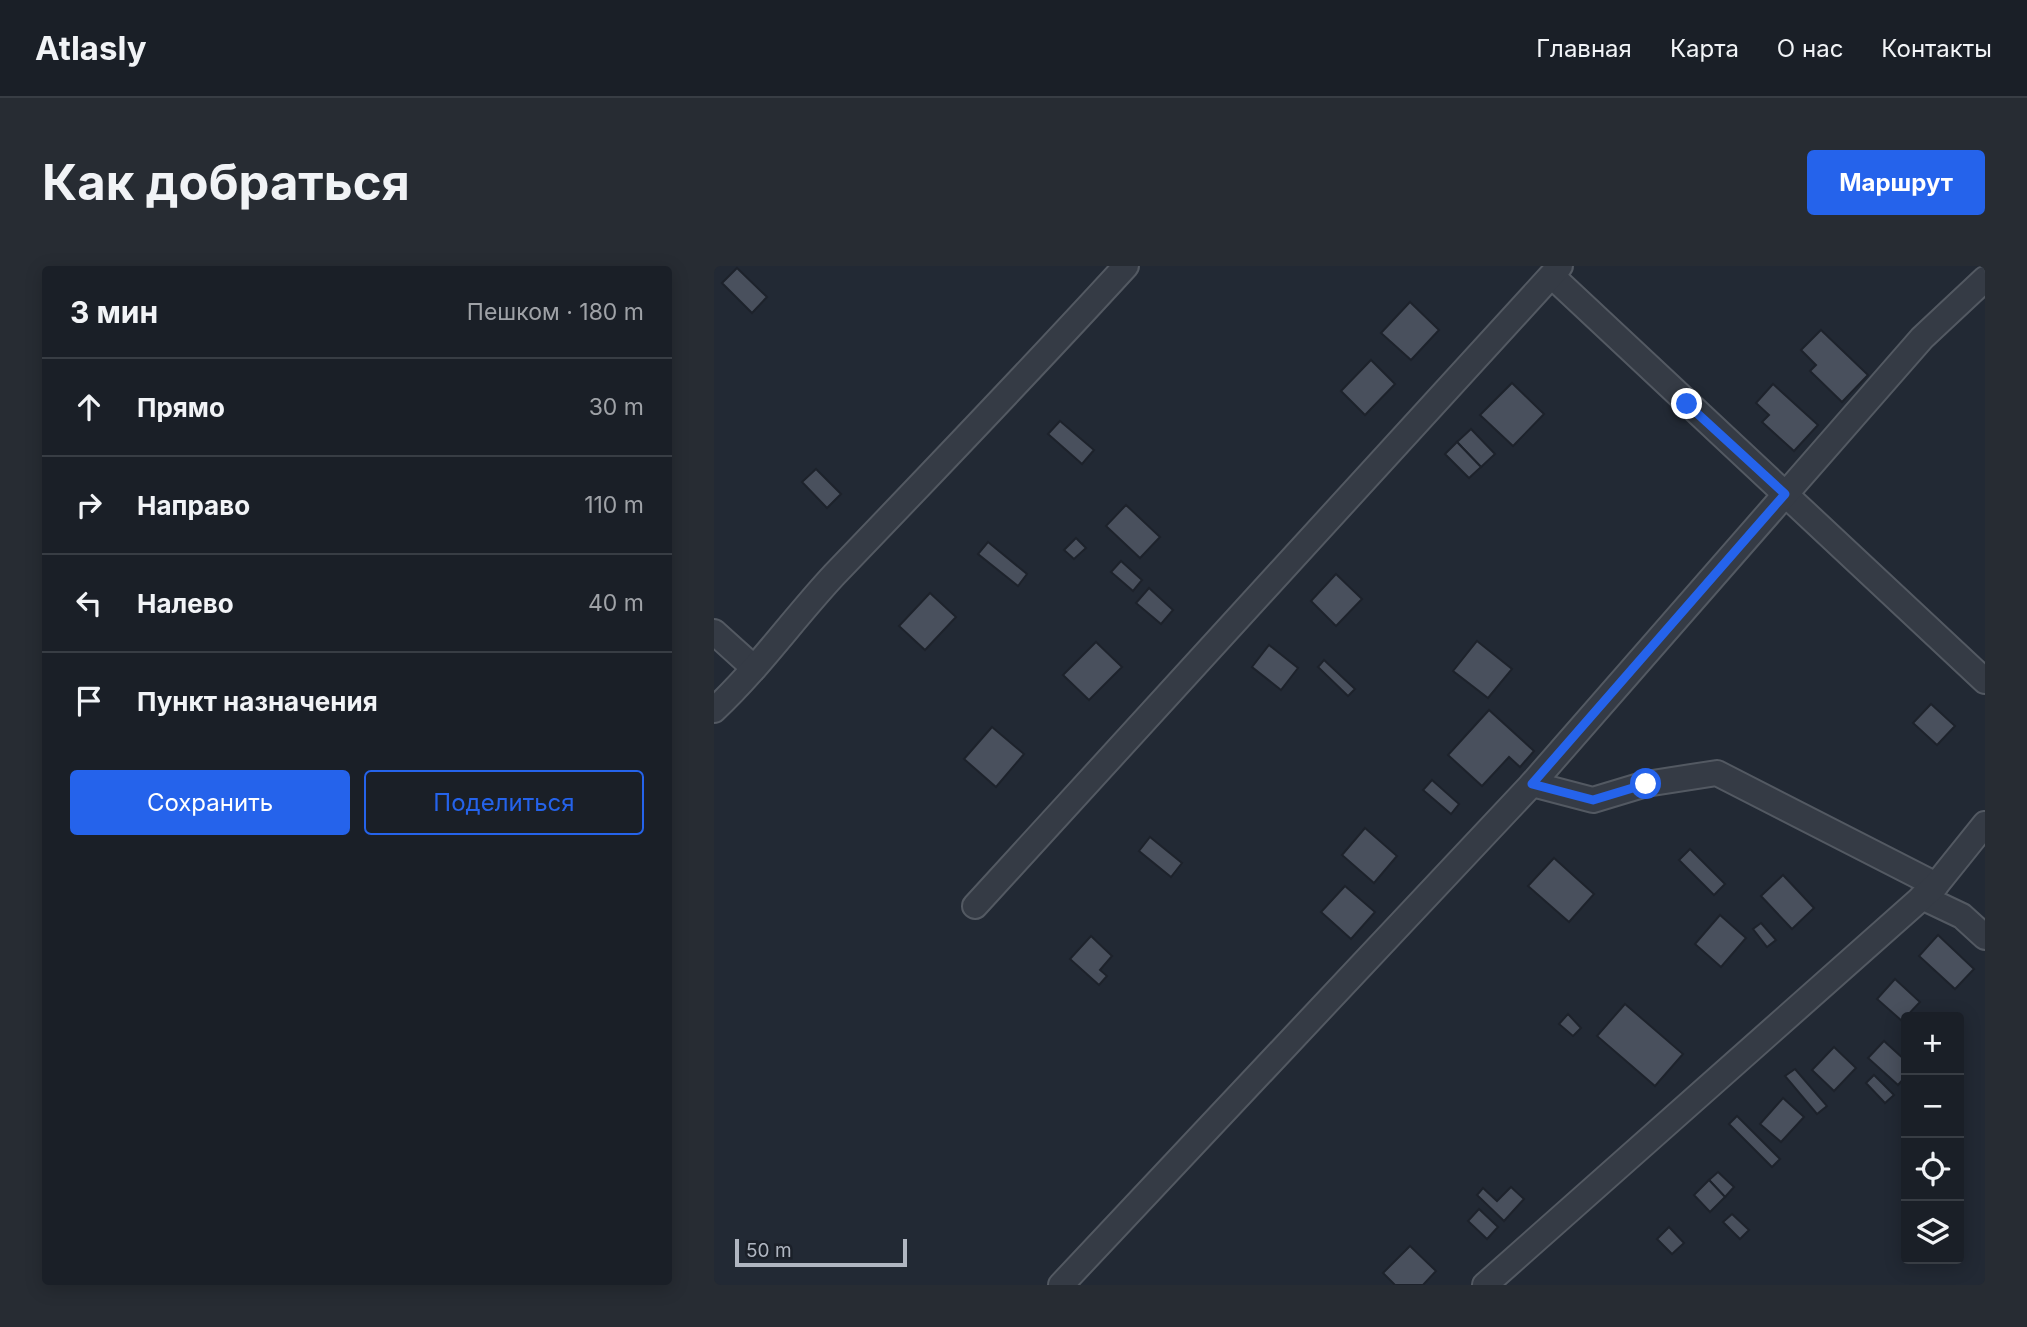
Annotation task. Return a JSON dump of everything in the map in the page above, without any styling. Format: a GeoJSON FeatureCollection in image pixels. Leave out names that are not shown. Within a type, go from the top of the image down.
{"type":"FeatureCollection","features":[{"type":"Feature","properties":{"kind":"street"},"geometry":{"type":"LineString","coordinates":[[714,710],[832,578],[1016,386],[1126,266]]}},
{"type":"Feature","properties":{"kind":"street"},"geometry":{"type":"LineString","coordinates":[[975,906],[1556,271],[1785,494],[1985,681]]}},
{"type":"Feature","properties":{"kind":"street"},"geometry":{"type":"LineString","coordinates":[[1061,1285],[1532,784],[1922,338],[1985,279]]}},
{"type":"Feature","properties":{"kind":"street"},"geometry":{"type":"LineString","coordinates":[[714,632],[754,668]]}},
{"type":"Feature","properties":{"kind":"street"},"geometry":{"type":"LineString","coordinates":[[1532,784],[1593,800],[1646,784],[1717,773],[1929,891],[1985,937]]}},
{"type":"Feature","properties":{"kind":"street"},"geometry":{"type":"LineString","coordinates":[[1485,1285],[1929,891],[1985,824]]}},
{"type":"Feature","properties":{"kind":"building"},"geometry":{"type":"Polygon","coordinates":[[[737,268],[767,297],[752,313],[722,283],[737,268]]]}},
{"type":"Feature","properties":{"kind":"building"},"geometry":{"type":"Polygon","coordinates":[[[1410,302],[1439,330],[1411,360],[1381,333],[1410,302]]]}},
{"type":"Feature","properties":{"kind":"building"},"geometry":{"type":"Polygon","coordinates":[[[1821,330],[1868,375],[1842,402],[1810,371],[1816,365],[1801,350],[1821,330]]]}},
{"type":"Feature","properties":{"kind":"building"},"geometry":{"type":"Polygon","coordinates":[[[1371,360],[1395,384],[1365,415],[1341,391],[1371,360]]]}},
{"type":"Feature","properties":{"kind":"building"},"geometry":{"type":"Polygon","coordinates":[[[1512,383],[1544,414],[1513,446],[1480,415],[1512,383]]]}},
{"type":"Feature","properties":{"kind":"building"},"geometry":{"type":"Polygon","coordinates":[[[1773,384],[1818,425],[1794,451],[1762,422],[1769,415],[1756,403],[1773,384]]]}},
{"type":"Feature","properties":{"kind":"building"},"geometry":{"type":"Polygon","coordinates":[[[1060,421],[1094,450],[1082,464],[1048,434],[1060,421]]]}},
{"type":"Feature","properties":{"kind":"building"},"geometry":{"type":"Polygon","coordinates":[[[1471,429],[1495,454],[1481,467],[1457,442],[1471,429]]]}},
{"type":"Feature","properties":{"kind":"building"},"geometry":{"type":"Polygon","coordinates":[[[1457,442],[1481,467],[1469,478],[1445,454],[1457,442]]]}},
{"type":"Feature","properties":{"kind":"building"},"geometry":{"type":"Polygon","coordinates":[[[816,469],[841,494],[827,508],[802,482],[816,469]]]}},
{"type":"Feature","properties":{"kind":"building"},"geometry":{"type":"Polygon","coordinates":[[[1126,505],[1160,537],[1140,558],[1106,526],[1126,505]]]}},
{"type":"Feature","properties":{"kind":"building"},"geometry":{"type":"Polygon","coordinates":[[[1076,538],[1086,548],[1074,559],[1064,550],[1076,538]]]}},
{"type":"Feature","properties":{"kind":"building"},"geometry":{"type":"Polygon","coordinates":[[[988,542],[1027,574],[1018,586],[978,554],[988,542]]]}},
{"type":"Feature","properties":{"kind":"building"},"geometry":{"type":"Polygon","coordinates":[[[1121,561],[1142,580],[1133,591],[1111,572],[1121,561]]]}},
{"type":"Feature","properties":{"kind":"building"},"geometry":{"type":"Polygon","coordinates":[[[1336,574],[1362,599],[1336,626],[1311,601],[1336,574]]]}},
{"type":"Feature","properties":{"kind":"building"},"geometry":{"type":"Polygon","coordinates":[[[1149,588],[1173,610],[1161,624],[1136,603],[1149,588]]]}},
{"type":"Feature","properties":{"kind":"building"},"geometry":{"type":"Polygon","coordinates":[[[930,593],[956,617],[925,650],[899,626],[930,593]]]}},
{"type":"Feature","properties":{"kind":"building"},"geometry":{"type":"Polygon","coordinates":[[[1477,641],[1512,669],[1488,698],[1453,671],[1477,641]]]}},
{"type":"Feature","properties":{"kind":"building"},"geometry":{"type":"Polygon","coordinates":[[[1096,642],[1122,667],[1089,700],[1063,675],[1096,642]]]}},
{"type":"Feature","properties":{"kind":"building"},"geometry":{"type":"Polygon","coordinates":[[[1269,645],[1298,668],[1281,690],[1252,667],[1269,645]]]}},
{"type":"Feature","properties":{"kind":"building"},"geometry":{"type":"Polygon","coordinates":[[[1324,660],[1355,689],[1348,696],[1318,667],[1324,660]]]}},
{"type":"Feature","properties":{"kind":"building"},"geometry":{"type":"Polygon","coordinates":[[[1931,704],[1955,726],[1937,745],[1913,723],[1931,704]]]}},
{"type":"Feature","properties":{"kind":"building"},"geometry":{"type":"Polygon","coordinates":[[[1489,710],[1534,751],[1520,767],[1509,757],[1482,786],[1448,755],[1489,710]]]}},
{"type":"Feature","properties":{"kind":"building"},"geometry":{"type":"Polygon","coordinates":[[[992,727],[1024,754],[996,787],[964,759],[992,727]]]}},
{"type":"Feature","properties":{"kind":"building"},"geometry":{"type":"Polygon","coordinates":[[[1432,780],[1459,804],[1451,814],[1423,790],[1432,780]]]}},
{"type":"Feature","properties":{"kind":"building"},"geometry":{"type":"Polygon","coordinates":[[[1365,828],[1397,856],[1374,883],[1342,855],[1365,828]]]}},
{"type":"Feature","properties":{"kind":"building"},"geometry":{"type":"Polygon","coordinates":[[[1150,837],[1182,863],[1171,877],[1139,851],[1150,837]]]}},
{"type":"Feature","properties":{"kind":"building"},"geometry":{"type":"Polygon","coordinates":[[[1690,849],[1725,884],[1714,895],[1679,860],[1690,849]]]}},
{"type":"Feature","properties":{"kind":"building"},"geometry":{"type":"Polygon","coordinates":[[[1554,858],[1594,894],[1569,922],[1528,886],[1554,858]]]}},
{"type":"Feature","properties":{"kind":"building"},"geometry":{"type":"Polygon","coordinates":[[[1783,875],[1814,908],[1792,929],[1761,896],[1783,875]]]}},
{"type":"Feature","properties":{"kind":"building"},"geometry":{"type":"Polygon","coordinates":[[[1345,886],[1375,912],[1351,939],[1321,912],[1345,886]]]}},
{"type":"Feature","properties":{"kind":"building"},"geometry":{"type":"Polygon","coordinates":[[[1720,915],[1746,938],[1721,967],[1695,944],[1720,915]]]}},
{"type":"Feature","properties":{"kind":"building"},"geometry":{"type":"Polygon","coordinates":[[[1761,923],[1776,940],[1767,947],[1753,929],[1761,923]]]}},
{"type":"Feature","properties":{"kind":"building"},"geometry":{"type":"Polygon","coordinates":[[[1938,935],[1974,969],[1955,989],[1919,956],[1938,935]]]}},
{"type":"Feature","properties":{"kind":"building"},"geometry":{"type":"Polygon","coordinates":[[[1091,936],[1112,956],[1100,970],[1107,976],[1099,985],[1070,959],[1091,936]]]}},
{"type":"Feature","properties":{"kind":"building"},"geometry":{"type":"Polygon","coordinates":[[[1895,979],[1920,1002],[1911,1012],[1901,1012],[1901,1020],[1877,999],[1895,979]]]}},
{"type":"Feature","properties":{"kind":"building"},"geometry":{"type":"Polygon","coordinates":[[[1625,1004],[1683,1054],[1655,1086],[1597,1036],[1625,1004]]]}},
{"type":"Feature","properties":{"kind":"building"},"geometry":{"type":"Polygon","coordinates":[[[1568,1014],[1581,1028],[1573,1036],[1559,1024],[1568,1014]]]}},
{"type":"Feature","properties":{"kind":"building"},"geometry":{"type":"Polygon","coordinates":[[[1884,1041],[1901,1056],[1901,1082],[1898,1085],[1868,1058],[1884,1041]]]}},
{"type":"Feature","properties":{"kind":"building"},"geometry":{"type":"Polygon","coordinates":[[[1834,1047],[1856,1068],[1834,1091],[1812,1070],[1834,1047]]]}},
{"type":"Feature","properties":{"kind":"building"},"geometry":{"type":"Polygon","coordinates":[[[1795,1069],[1827,1106],[1817,1114],[1785,1076],[1795,1069]]]}},
{"type":"Feature","properties":{"kind":"building"},"geometry":{"type":"Polygon","coordinates":[[[1874,1075],[1894,1095],[1885,1103],[1866,1083],[1874,1075]]]}},
{"type":"Feature","properties":{"kind":"building"},"geometry":{"type":"Polygon","coordinates":[[[1783,1098],[1804,1117],[1781,1142],[1760,1124],[1783,1098]]]}},
{"type":"Feature","properties":{"kind":"building"},"geometry":{"type":"Polygon","coordinates":[[[1737,1116],[1780,1159],[1772,1167],[1729,1124],[1737,1116]]]}},
{"type":"Feature","properties":{"kind":"building"},"geometry":{"type":"Polygon","coordinates":[[[1718,1172],[1734,1187],[1725,1197],[1709,1180],[1718,1172]]]}},
{"type":"Feature","properties":{"kind":"building"},"geometry":{"type":"Polygon","coordinates":[[[1709,1180],[1725,1197],[1710,1212],[1694,1195],[1709,1180]]]}},
{"type":"Feature","properties":{"kind":"building"},"geometry":{"type":"Polygon","coordinates":[[[1511,1187],[1524,1199],[1504,1221],[1477,1195],[1483,1188],[1497,1201],[1511,1187]]]}},
{"type":"Feature","properties":{"kind":"building"},"geometry":{"type":"Polygon","coordinates":[[[1479,1209],[1498,1227],[1487,1239],[1468,1221],[1479,1209]]]}},
{"type":"Feature","properties":{"kind":"building"},"geometry":{"type":"Polygon","coordinates":[[[1732,1214],[1749,1230],[1740,1239],[1723,1222],[1732,1214]]]}},
{"type":"Feature","properties":{"kind":"building"},"geometry":{"type":"Polygon","coordinates":[[[1669,1227],[1684,1243],[1672,1254],[1657,1239],[1669,1227]]]}},
{"type":"Feature","properties":{"kind":"building"},"geometry":{"type":"Polygon","coordinates":[[[1410,1246],[1436,1271],[1423,1285],[1395,1285],[1383,1273],[1410,1246]]]}},
{"type":"Feature","properties":{"kind":"route"},"geometry":{"type":"LineString","coordinates":[[1646,784],[1593,800],[1532,784],[1785,494],[1687,404]]}}]}
